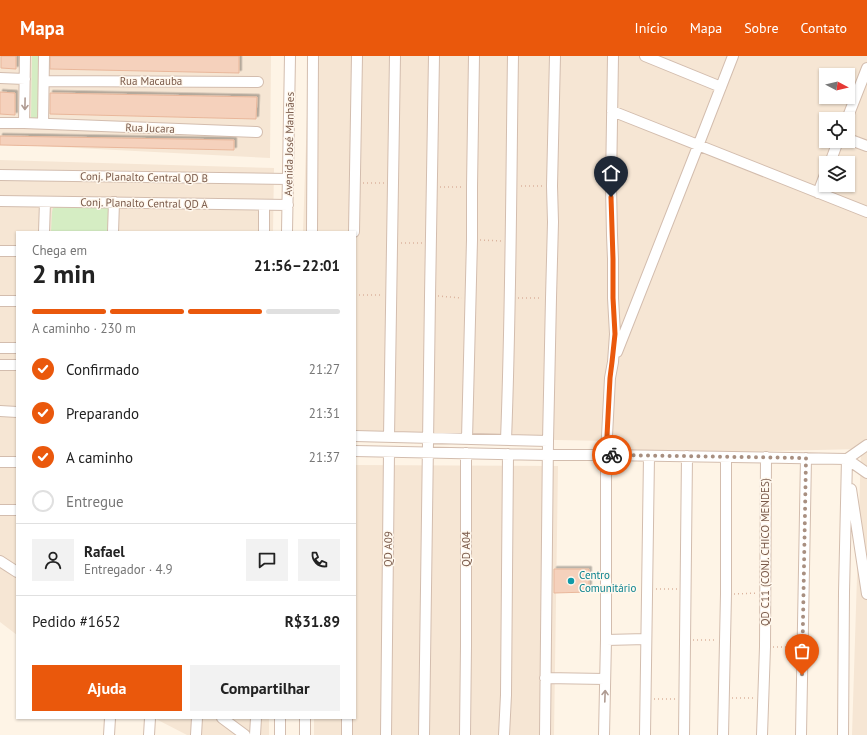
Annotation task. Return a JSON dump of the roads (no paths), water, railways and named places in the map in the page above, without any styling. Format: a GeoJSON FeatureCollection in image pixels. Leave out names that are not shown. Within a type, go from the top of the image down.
{"type":"FeatureCollection","features":[{"type":"Feature","properties":{"kind":"street"},"geometry":{"type":"LineString","coordinates":[[0,123],[24,123],[25,56]]}},
{"type":"Feature","properties":{"kind":"street"},"geometry":{"type":"LineString","coordinates":[[43,124],[44,56]]}},
{"type":"Feature","properties":{"kind":"street","name":"Avenida José Manhães"},"geometry":{"type":"LineString","coordinates":[[287,231],[290,56]]}},
{"type":"Feature","properties":{"kind":"street"},"geometry":{"type":"LineString","coordinates":[[312,231],[313,56]]}},
{"type":"Feature","properties":{"kind":"street"},"geometry":{"type":"LineString","coordinates":[[354,231],[357,56]]}},
{"type":"Feature","properties":{"kind":"street"},"geometry":{"type":"LineString","coordinates":[[389,437],[396,56]]}},
{"type":"Feature","properties":{"kind":"street"},"geometry":{"type":"LineString","coordinates":[[424,735],[426,696],[426,575],[434,56]]}},
{"type":"Feature","properties":{"kind":"street"},"geometry":{"type":"LineString","coordinates":[[467,439],[472,240],[474,56]]}},
{"type":"Feature","properties":{"kind":"street"},"geometry":{"type":"LineString","coordinates":[[506,440],[514,56]]}},
{"type":"Feature","properties":{"kind":"street"},"geometry":{"type":"LineString","coordinates":[[545,735],[547,455],[553,222],[552,186],[555,56]]}},
{"type":"Feature","properties":{"kind":"street"},"geometry":{"type":"LineString","coordinates":[[604,735],[606,640],[606,455],[610,378],[615,334],[611,185],[613,56]]}},
{"type":"Feature","properties":{"kind":"street"},"geometry":{"type":"LineString","coordinates":[[645,56],[721,87]]}},
{"type":"Feature","properties":{"kind":"street"},"geometry":{"type":"LineString","coordinates":[[612,362],[733,56]]}},
{"type":"Feature","properties":{"kind":"street"},"geometry":{"type":"LineString","coordinates":[[850,112],[867,68]]}},
{"type":"Feature","properties":{"kind":"street"},"geometry":{"type":"LineString","coordinates":[[0,78],[25,79]]}},
{"type":"Feature","properties":{"kind":"street","name":"Rua Macauba"},"geometry":{"type":"LineString","coordinates":[[44,81],[258,82]]}},
{"type":"Feature","properties":{"kind":"street"},"geometry":{"type":"LineString","coordinates":[[612,111],[867,212]]}},
{"type":"Feature","properties":{"kind":"street","name":"Rua Jucara"},"geometry":{"type":"LineString","coordinates":[[24,123],[257,132]]}},
{"type":"Feature","properties":{"kind":"street"},"geometry":{"type":"LineString","coordinates":[[855,142],[867,146]]}},
{"type":"Feature","properties":{"kind":"street","name":"Conj. Planalto Central QD B"},"geometry":{"type":"LineString","coordinates":[[0,175],[288,179]]}},
{"type":"Feature","properties":{"kind":"street","name":"Conj. Planalto Central QD A"},"geometry":{"type":"LineString","coordinates":[[0,200],[45,202],[288,205]]}},
{"type":"Feature","properties":{"kind":"street"},"geometry":{"type":"LineString","coordinates":[[44,231],[45,202]]}},
{"type":"Feature","properties":{"kind":"street"},"geometry":{"type":"LineString","coordinates":[[113,231],[114,202]]}},
{"type":"Feature","properties":{"kind":"street"},"geometry":{"type":"LineString","coordinates":[[264,205],[264,231]]}},
{"type":"Feature","properties":{"kind":"street"},"geometry":{"type":"LineString","coordinates":[[0,251],[16,251]]}},
{"type":"Feature","properties":{"kind":"street"},"geometry":{"type":"LineString","coordinates":[[0,301],[16,301]]}},
{"type":"Feature","properties":{"kind":"street"},"geometry":{"type":"LineString","coordinates":[[0,348],[16,348]]}},
{"type":"Feature","properties":{"kind":"street"},"geometry":{"type":"LineString","coordinates":[[0,365],[16,365]]}},
{"type":"Feature","properties":{"kind":"street"},"geometry":{"type":"LineString","coordinates":[[0,411],[16,412]]}},
{"type":"Feature","properties":{"kind":"street"},"geometry":{"type":"LineString","coordinates":[[356,436],[548,441]]}},
{"type":"Feature","properties":{"kind":"street"},"geometry":{"type":"LineString","coordinates":[[847,459],[867,445]]}},
{"type":"Feature","properties":{"kind":"street"},"geometry":{"type":"LineString","coordinates":[[356,451],[847,459],[867,473]]}},
{"type":"Feature","properties":{"kind":"street","name":"QD A09"},"geometry":{"type":"LineString","coordinates":[[386,735],[389,452]]}},
{"type":"Feature","properties":{"kind":"street","name":"QD A04"},"geometry":{"type":"LineString","coordinates":[[465,735],[466,453]]}},
{"type":"Feature","properties":{"kind":"street"},"geometry":{"type":"LineString","coordinates":[[504,735],[506,695],[508,454]]}},
{"type":"Feature","properties":{"kind":"street"},"geometry":{"type":"LineString","coordinates":[[645,735],[649,456]]}},
{"type":"Feature","properties":{"kind":"street"},"geometry":{"type":"LineString","coordinates":[[684,735],[686,456]]}},
{"type":"Feature","properties":{"kind":"street"},"geometry":{"type":"LineString","coordinates":[[724,735],[726,457]]}},
{"type":"Feature","properties":{"kind":"street","name":"QD C11 (CONJ. CHICO MENDES)"},"geometry":{"type":"LineString","coordinates":[[762,735],[765,647],[766,458]]}},
{"type":"Feature","properties":{"kind":"street"},"geometry":{"type":"LineString","coordinates":[[801,735],[806,458]]}},
{"type":"Feature","properties":{"kind":"street"},"geometry":{"type":"LineString","coordinates":[[843,735],[847,459]]}},
{"type":"Feature","properties":{"kind":"street"},"geometry":{"type":"LineString","coordinates":[[847,459],[867,594]]}},
{"type":"Feature","properties":{"kind":"street"},"geometry":{"type":"LineString","coordinates":[[0,462],[16,462]]}},
{"type":"Feature","properties":{"kind":"street"},"geometry":{"type":"LineString","coordinates":[[0,510],[16,510]]}},
{"type":"Feature","properties":{"kind":"street"},"geometry":{"type":"LineString","coordinates":[[0,561],[16,571]]}},
{"type":"Feature","properties":{"kind":"street"},"geometry":{"type":"LineString","coordinates":[[606,640],[646,640]]}},
{"type":"Feature","properties":{"kind":"street"},"geometry":{"type":"LineString","coordinates":[[546,678],[605,679]]}},
{"type":"Feature","properties":{"kind":"street"},"geometry":{"type":"LineString","coordinates":[[109,735],[110,719]]}},
{"type":"Feature","properties":{"kind":"street"},"geometry":{"type":"LineString","coordinates":[[149,735],[150,719]]}},
{"type":"Feature","properties":{"kind":"street"},"geometry":{"type":"LineString","coordinates":[[196,735],[197,719]]}},
{"type":"Feature","properties":{"kind":"street"},"geometry":{"type":"LineString","coordinates":[[223,719],[232,730],[245,735]]}},
{"type":"Feature","properties":{"kind":"street"},"geometry":{"type":"LineString","coordinates":[[255,735],[256,719]]}},
{"type":"Feature","properties":{"kind":"street"},"geometry":{"type":"LineString","coordinates":[[280,719],[280,735]]}},
{"type":"Feature","properties":{"kind":"street"},"geometry":{"type":"LineString","coordinates":[[305,719],[305,735]]}},
{"type":"Feature","properties":{"kind":"street"},"geometry":{"type":"LineString","coordinates":[[347,719],[347,735]]}},
{"type":"Feature","properties":{"kind":"place","name":"Centro Comunitário"},"geometry":{"type":"Point","coordinates":[571,581]}}]}
